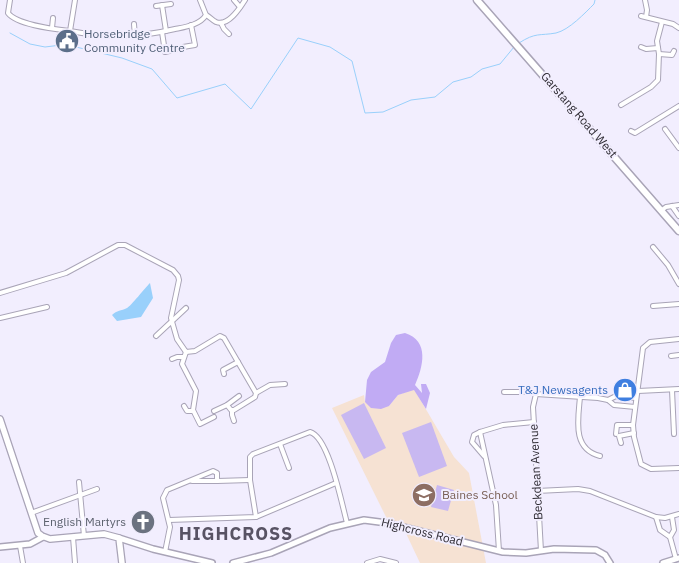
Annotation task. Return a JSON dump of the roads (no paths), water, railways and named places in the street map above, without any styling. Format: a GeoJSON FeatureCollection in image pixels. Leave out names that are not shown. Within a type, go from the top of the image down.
{"type":"FeatureCollection","features":[{"type":"Feature","properties":{"kind":"main road","name":"Garstang Road West"},"geometry":{"type":"LineString","coordinates":[[477,0],[679,230]]}},
{"type":"Feature","properties":{"kind":"main road"},"geometry":{"type":"LineString","coordinates":[[0,419],[37,530],[43,537],[50,539],[104,534],[119,538],[122,563]]}},
{"type":"Feature","properties":{"kind":"street"},"geometry":{"type":"LineString","coordinates":[[10,0],[8,11],[11,17],[29,24],[104,37],[135,36],[164,31],[191,25],[202,20],[206,15]]}},
{"type":"Feature","properties":{"kind":"street"},"geometry":{"type":"LineString","coordinates":[[70,32],[75,0]]}},
{"type":"Feature","properties":{"kind":"street"},"geometry":{"type":"LineString","coordinates":[[200,0],[206,15],[215,22],[221,23],[231,17],[245,0]]}},
{"type":"Feature","properties":{"kind":"street"},"geometry":{"type":"LineString","coordinates":[[234,0],[240,7]]}},
{"type":"Feature","properties":{"kind":"street"},"geometry":{"type":"LineString","coordinates":[[645,0],[647,10],[643,16],[674,24],[679,28]]}},
{"type":"Feature","properties":{"kind":"street"},"geometry":{"type":"LineString","coordinates":[[156,6],[170,4]]}},
{"type":"Feature","properties":{"kind":"street"},"geometry":{"type":"LineString","coordinates":[[162,5],[165,52],[177,49]]}},
{"type":"Feature","properties":{"kind":"street"},"geometry":{"type":"LineString","coordinates":[[52,28],[53,18]]}},
{"type":"Feature","properties":{"kind":"street"},"geometry":{"type":"LineString","coordinates":[[622,105],[641,91],[651,87],[658,80],[659,54],[657,41],[662,22]]}},
{"type":"Feature","properties":{"kind":"street"},"geometry":{"type":"LineString","coordinates":[[221,23],[224,30],[229,34]]}},
{"type":"Feature","properties":{"kind":"street"},"geometry":{"type":"LineString","coordinates":[[134,24],[135,36]]}},
{"type":"Feature","properties":{"kind":"street"},"geometry":{"type":"LineString","coordinates":[[183,47],[195,45],[191,25]]}},
{"type":"Feature","properties":{"kind":"street"},"geometry":{"type":"LineString","coordinates":[[641,47],[646,49],[658,48]]}},
{"type":"Feature","properties":{"kind":"street"},"geometry":{"type":"LineString","coordinates":[[643,54],[646,49]]}},
{"type":"Feature","properties":{"kind":"street"},"geometry":{"type":"LineString","coordinates":[[659,54],[673,55]]}},
{"type":"Feature","properties":{"kind":"street"},"geometry":{"type":"LineString","coordinates":[[658,80],[663,81]]}},
{"type":"Feature","properties":{"kind":"street"},"geometry":{"type":"LineString","coordinates":[[635,134],[679,106]]}},
{"type":"Feature","properties":{"kind":"street"},"geometry":{"type":"LineString","coordinates":[[665,129],[679,148]]}},
{"type":"Feature","properties":{"kind":"street"},"geometry":{"type":"LineString","coordinates":[[662,210],[679,205]]}},
{"type":"Feature","properties":{"kind":"street"},"geometry":{"type":"LineString","coordinates":[[672,206],[679,216]]}},
{"type":"Feature","properties":{"kind":"street"},"geometry":{"type":"LineString","coordinates":[[0,293],[66,273],[118,246],[125,245],[176,272],[179,280],[172,321],[178,339],[186,352]]}},
{"type":"Feature","properties":{"kind":"street"},"geometry":{"type":"LineString","coordinates":[[653,247],[668,265],[679,284]]}},
{"type":"Feature","properties":{"kind":"street"},"geometry":{"type":"LineString","coordinates":[[653,306],[679,304]]}},
{"type":"Feature","properties":{"kind":"street"},"geometry":{"type":"LineString","coordinates":[[0,318],[47,307]]}},
{"type":"Feature","properties":{"kind":"street"},"geometry":{"type":"LineString","coordinates":[[156,336],[186,308]]}},
{"type":"Feature","properties":{"kind":"street"},"geometry":{"type":"LineString","coordinates":[[186,352],[193,351],[222,336],[256,393]]}},
{"type":"Feature","properties":{"kind":"street"},"geometry":{"type":"LineString","coordinates":[[679,339],[653,341],[643,348],[633,425],[640,462],[644,466],[651,469],[679,468]]}},
{"type":"Feature","properties":{"kind":"street"},"geometry":{"type":"LineString","coordinates":[[186,352],[183,366],[196,391],[193,411],[198,426],[214,417]]}},
{"type":"Feature","properties":{"kind":"street"},"geometry":{"type":"LineString","coordinates":[[172,359],[184,357]]}},
{"type":"Feature","properties":{"kind":"street"},"geometry":{"type":"LineString","coordinates":[[222,371],[238,362]]}},
{"type":"Feature","properties":{"kind":"street"},"geometry":{"type":"LineString","coordinates":[[232,410],[255,397],[256,393],[282,382]]}},
{"type":"Feature","properties":{"kind":"street"},"geometry":{"type":"LineString","coordinates":[[638,391],[679,389]]}},
{"type":"Feature","properties":{"kind":"street"},"geometry":{"type":"LineString","coordinates":[[672,390],[674,434]]}},
{"type":"Feature","properties":{"kind":"street"},"geometry":{"type":"LineString","coordinates":[[504,392],[530,392],[608,400],[614,405],[635,407]]}},
{"type":"Feature","properties":{"kind":"street","name":"Beckdean Avenue"},"geometry":{"type":"LineString","coordinates":[[536,394],[534,422],[541,551]]}},
{"type":"Feature","properties":{"kind":"street"},"geometry":{"type":"LineString","coordinates":[[214,411],[227,405],[239,396]]}},
{"type":"Feature","properties":{"kind":"street"},"geometry":{"type":"LineString","coordinates":[[608,400],[616,396],[636,398]]}},
{"type":"Feature","properties":{"kind":"street"},"geometry":{"type":"LineString","coordinates":[[580,397],[579,427],[581,443],[588,451],[600,456]]}},
{"type":"Feature","properties":{"kind":"street"},"geometry":{"type":"LineString","coordinates":[[227,405],[232,410],[234,421]]}},
{"type":"Feature","properties":{"kind":"street"},"geometry":{"type":"LineString","coordinates":[[184,406],[187,411],[193,411]]}},
{"type":"Feature","properties":{"kind":"street"},"geometry":{"type":"LineString","coordinates":[[486,457],[472,442],[474,435],[502,425],[534,422]]}},
{"type":"Feature","properties":{"kind":"street"},"geometry":{"type":"LineString","coordinates":[[616,434],[617,425],[633,425]]}},
{"type":"Feature","properties":{"kind":"street"},"geometry":{"type":"LineString","coordinates":[[256,517],[250,480],[249,459],[252,455],[310,432],[315,433],[332,464],[347,523]]}},
{"type":"Feature","properties":{"kind":"street"},"geometry":{"type":"LineString","coordinates":[[480,432],[497,513],[499,551]]}},
{"type":"Feature","properties":{"kind":"street"},"geometry":{"type":"LineString","coordinates":[[621,443],[619,436],[634,432]]}},
{"type":"Feature","properties":{"kind":"street"},"geometry":{"type":"LineString","coordinates":[[280,444],[289,468]]}},
{"type":"Feature","properties":{"kind":"street"},"geometry":{"type":"LineString","coordinates":[[165,552],[170,533],[169,520],[163,498],[164,494],[167,490],[213,471],[216,473],[217,481]]}},
{"type":"Feature","properties":{"kind":"street"},"geometry":{"type":"LineString","coordinates":[[190,481],[250,480]]}},
{"type":"Feature","properties":{"kind":"street"},"geometry":{"type":"LineString","coordinates":[[79,482],[84,536]]}},
{"type":"Feature","properties":{"kind":"street"},"geometry":{"type":"LineString","coordinates":[[169,520],[256,517],[336,483]]}},
{"type":"Feature","properties":{"kind":"street"},"geometry":{"type":"LineString","coordinates":[[31,513],[97,489]]}},
{"type":"Feature","properties":{"kind":"street"},"geometry":{"type":"LineString","coordinates":[[538,491],[578,489],[590,491],[656,517],[672,517],[679,514]]}},
{"type":"Feature","properties":{"kind":"street"},"geometry":{"type":"LineString","coordinates":[[656,517],[660,530],[670,537],[678,558],[663,563]]}},
{"type":"Feature","properties":{"kind":"street"},"geometry":{"type":"LineString","coordinates":[[670,537],[674,530],[672,517]]}},
{"type":"Feature","properties":{"kind":"street","name":"Highcross Road"},"geometry":{"type":"LineString","coordinates":[[234,563],[271,552],[321,531],[364,520],[385,522],[499,551],[518,553],[554,549],[596,550],[605,555],[610,563]]}},
{"type":"Feature","properties":{"kind":"street"},"geometry":{"type":"LineString","coordinates":[[0,547],[20,546],[35,542],[43,537]]}},
{"type":"Feature","properties":{"kind":"street"},"geometry":{"type":"LineString","coordinates":[[72,537],[75,563]]}},
{"type":"Feature","properties":{"kind":"street"},"geometry":{"type":"LineString","coordinates":[[119,538],[211,563]]}},
{"type":"Feature","properties":{"kind":"street"},"geometry":{"type":"LineString","coordinates":[[20,546],[23,563]]}},
{"type":"Feature","properties":{"kind":"street"},"geometry":{"type":"LineString","coordinates":[[367,563],[380,559],[396,563]]}},
{"type":"Feature","properties":{"kind":"water"},"geometry":{"type":"Polygon","coordinates":[[[150,283],[153,298],[141,317],[117,321],[112,315],[129,307],[150,283]]]}},
{"type":"Feature","properties":{"kind":"waterway"},"geometry":{"type":"LineString","coordinates":[[519,43],[534,36],[561,31],[586,12],[594,4],[595,0]]}},
{"type":"Feature","properties":{"kind":"waterway"},"geometry":{"type":"LineString","coordinates":[[10,33],[30,44],[45,47],[61,45],[76,47],[122,58],[152,69],[177,98],[225,84],[251,109],[298,38],[330,47],[352,61],[365,113],[383,112],[411,100],[435,97],[453,82],[471,77],[482,69],[500,64],[514,47]]}},
{"type":"Feature","properties":{"kind":"place","name":"Horsebridge Community Centre"},"geometry":{"type":"Point","coordinates":[67,41]}},
{"type":"Feature","properties":{"kind":"place","name":"T&J Newsagents"},"geometry":{"type":"Point","coordinates":[625,390]}},
{"type":"Feature","properties":{"kind":"place","name":"Baines School"},"geometry":{"type":"Point","coordinates":[424,495]}},
{"type":"Feature","properties":{"kind":"place","name":"English Martyrs"},"geometry":{"type":"Point","coordinates":[143,522]}},
{"type":"Feature","properties":{"kind":"district","name":"HIGHCROSS"},"geometry":{"type":"Point","coordinates":[236,534]}}]}
